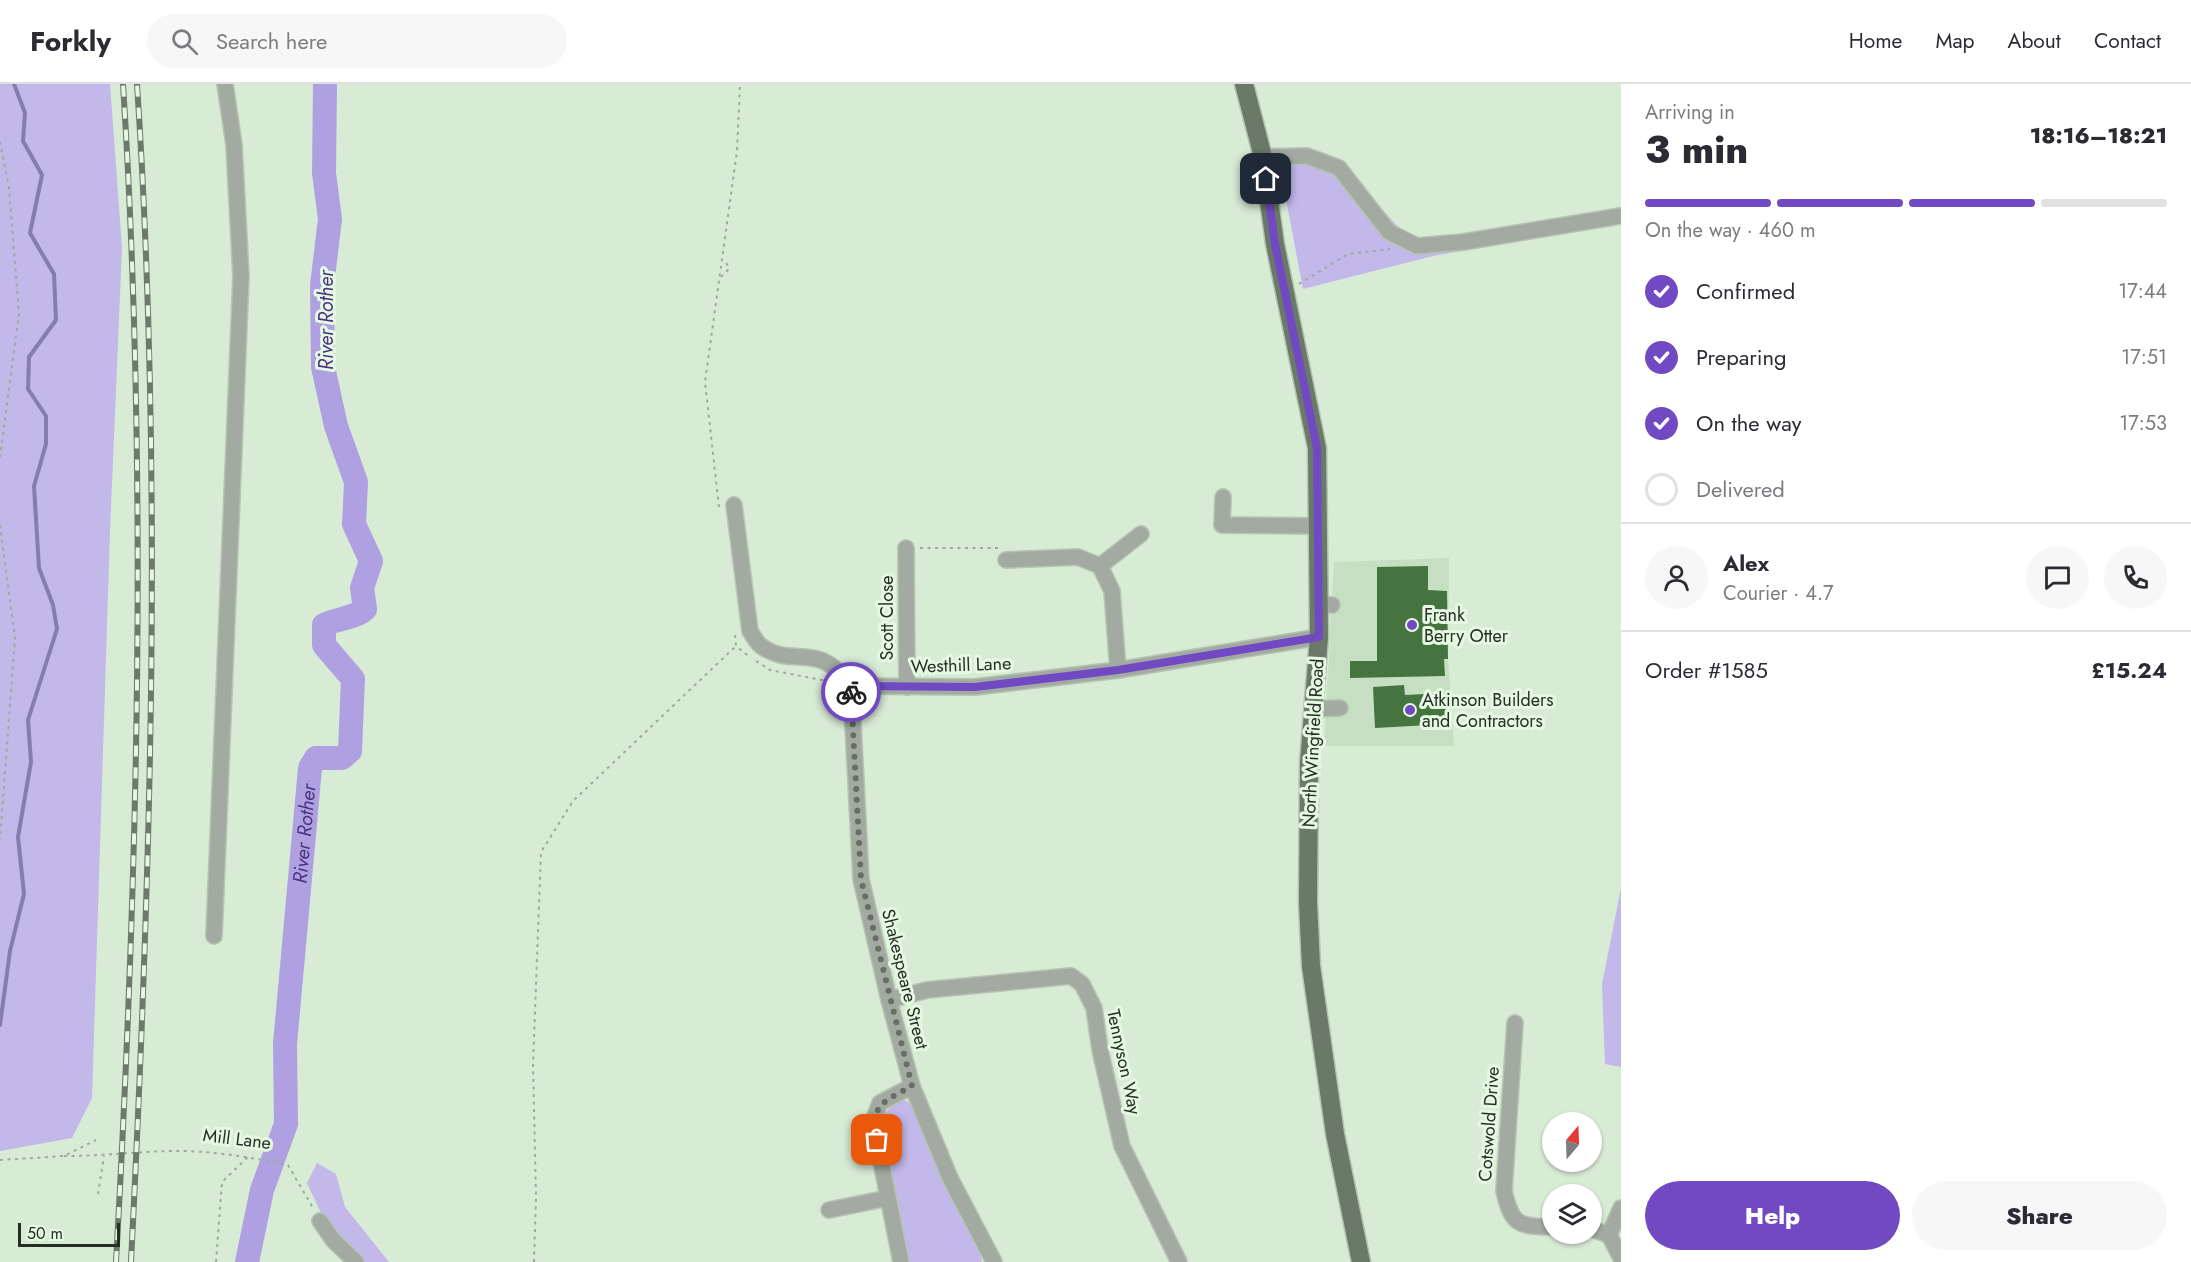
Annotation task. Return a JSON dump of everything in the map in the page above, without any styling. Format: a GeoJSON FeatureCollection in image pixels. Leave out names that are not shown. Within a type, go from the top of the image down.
{"type":"FeatureCollection","features":[{"type":"Feature","properties":{"kind":"main road","name":"North Wingfield Road"},"geometry":{"type":"LineString","coordinates":[[1244,84],[1263,157],[1284,286],[1317,448],[1319,526],[1326,604],[1319,637],[1309,763],[1308,902],[1311,966],[1335,1134],[1360,1262]]}},
{"type":"Feature","properties":{"kind":"street"},"geometry":{"type":"LineString","coordinates":[[214,936],[241,276],[234,144],[225,84]]}},
{"type":"Feature","properties":{"kind":"street"},"geometry":{"type":"LineString","coordinates":[[1263,157],[1307,156],[1340,168],[1389,232],[1416,246],[1463,242],[1621,216]]}},
{"type":"Feature","properties":{"kind":"street"},"geometry":{"type":"LineString","coordinates":[[1223,497],[1222,525],[1319,526]]}},
{"type":"Feature","properties":{"kind":"street"},"geometry":{"type":"LineString","coordinates":[[727,508],[750,632],[761,646],[782,654],[820,658],[838,669],[851,686]]}},
{"type":"Feature","properties":{"kind":"street"},"geometry":{"type":"LineString","coordinates":[[1100,566],[1142,534]]}},
{"type":"Feature","properties":{"kind":"street","name":"Scott Close"},"geometry":{"type":"LineString","coordinates":[[906,548],[907,687]]}},
{"type":"Feature","properties":{"kind":"street"},"geometry":{"type":"LineString","coordinates":[[1006,560],[1078,557],[1100,566],[1112,591],[1118,670]]}},
{"type":"Feature","properties":{"kind":"street","name":"Westhill Lane"},"geometry":{"type":"LineString","coordinates":[[851,686],[975,687],[1118,670],[1319,637]]}},
{"type":"Feature","properties":{"kind":"street","name":"Shakespeare Street"},"geometry":{"type":"LineString","coordinates":[[851,686],[861,879],[889,1000],[912,1086],[950,1178],[994,1262]]}},
{"type":"Feature","properties":{"kind":"street"},"geometry":{"type":"LineString","coordinates":[[1313,709],[1340,708]]}},
{"type":"Feature","properties":{"kind":"street","name":"Tennyson Way"},"geometry":{"type":"LineString","coordinates":[[889,1000],[927,990],[1071,976],[1082,984],[1094,1008],[1100,1050],[1122,1146],[1179,1262]]}},
{"type":"Feature","properties":{"kind":"street","name":"Cotswold Drive"},"geometry":{"type":"LineString","coordinates":[[1515,1023],[1504,1191],[1510,1215],[1524,1226],[1542,1227]]}},
{"type":"Feature","properties":{"kind":"street"},"geometry":{"type":"LineString","coordinates":[[901,1262],[873,1121],[880,1103],[912,1086]]}},
{"type":"Feature","properties":{"kind":"street"},"geometry":{"type":"LineString","coordinates":[[829,1210],[888,1198]]}},
{"type":"Feature","properties":{"kind":"street"},"geometry":{"type":"LineString","coordinates":[[1609,1235],[1621,1208]]}},
{"type":"Feature","properties":{"kind":"street"},"geometry":{"type":"LineString","coordinates":[[320,1221],[333,1240],[356,1262]]}},
{"type":"Feature","properties":{"kind":"street"},"geometry":{"type":"LineString","coordinates":[[1602,1233],[1609,1235],[1621,1258]]}},
{"type":"Feature","properties":{"kind":"path"},"geometry":{"type":"LineString","coordinates":[[727,508],[705,382],[724,258],[737,151],[741,84]]}},
{"type":"Feature","properties":{"kind":"path"},"geometry":{"type":"LineString","coordinates":[[0,142],[9,188],[19,314],[0,457]]}},
{"type":"Feature","properties":{"kind":"path"},"geometry":{"type":"LineString","coordinates":[[1284,286],[1303,283],[1348,254],[1416,246]]}},
{"type":"Feature","properties":{"kind":"path"},"geometry":{"type":"LineString","coordinates":[[721,277],[729,269],[724,258]]}},
{"type":"Feature","properties":{"kind":"path"},"geometry":{"type":"LineString","coordinates":[[0,525],[15,638],[0,839]]}},
{"type":"Feature","properties":{"kind":"path"},"geometry":{"type":"LineString","coordinates":[[906,548],[998,547],[1006,560]]}},
{"type":"Feature","properties":{"kind":"path"},"geometry":{"type":"LineString","coordinates":[[534,1262],[536,1197],[533,1065],[541,852],[573,801],[736,646],[735,634]]}},
{"type":"Feature","properties":{"kind":"path","name":"Mill Lane"},"geometry":{"type":"LineString","coordinates":[[64,1156],[96,1140]]}},
{"type":"Feature","properties":{"kind":"path","name":"Mill Lane"},"geometry":{"type":"LineString","coordinates":[[0,1160],[171,1151],[249,1157],[288,1166],[320,1221]]}},
{"type":"Feature","properties":{"kind":"path"},"geometry":{"type":"LineString","coordinates":[[98,1194],[104,1156]]}},
{"type":"Feature","properties":{"kind":"path"},"geometry":{"type":"LineString","coordinates":[[216,1262],[222,1182],[249,1157]]}},
{"type":"Feature","properties":{"kind":"shaded area"},"geometry":{"type":"Polygon","coordinates":[[[0,84],[110,84],[122,248],[110,531],[92,1098],[72,1138],[0,1151],[0,84]]]}},
{"type":"Feature","properties":{"kind":"shaded area"},"geometry":{"type":"Polygon","coordinates":[[[1304,150],[1369,196],[1404,233],[1424,240],[1621,207],[1621,223],[1433,256],[1303,289],[1277,152],[1304,150]]]}},
{"type":"Feature","properties":{"kind":"shaded area"},"geometry":{"type":"Polygon","coordinates":[[[1449,558],[1448,659],[1454,746],[1324,746],[1334,562],[1449,558]]]}},
{"type":"Feature","properties":{"kind":"shaded area"},"geometry":{"type":"Polygon","coordinates":[[[1621,888],[1621,1067],[1605,1064],[1602,984],[1621,888]]]}},
{"type":"Feature","properties":{"kind":"shaded area"},"geometry":{"type":"Polygon","coordinates":[[[897,1100],[907,1101],[916,1110],[980,1251],[982,1262],[906,1262],[883,1131],[883,1116],[897,1100]]]}},
{"type":"Feature","properties":{"kind":"shaded area"},"geometry":{"type":"Polygon","coordinates":[[[317,1163],[336,1174],[345,1207],[389,1262],[361,1262],[329,1230],[307,1183],[317,1163]]]}},
{"type":"Feature","properties":{"kind":"building","name":"Frank Berry Otter"},"geometry":{"type":"Polygon","coordinates":[[[1428,566],[1428,590],[1447,591],[1448,659],[1444,659],[1445,676],[1350,678],[1350,661],[1377,661],[1377,567],[1428,566]]]}},
{"type":"Feature","properties":{"kind":"building","name":"Atkinson Builders and Contractors"},"geometry":{"type":"Polygon","coordinates":[[[1404,685],[1405,695],[1445,693],[1447,724],[1375,728],[1373,687],[1404,685]]]}},
{"type":"Feature","properties":{"kind":"waterway"},"geometry":{"type":"LineString","coordinates":[[0,1025],[10,951],[24,894],[18,837],[31,762],[28,720],[57,629],[53,605],[39,568],[34,486],[46,444],[46,416],[28,389],[29,357],[56,320],[54,274],[30,233],[42,175],[23,141],[25,113],[14,84]]}},
{"type":"Feature","properties":{"kind":"waterway","name":"River Rother"},"geometry":{"type":"LineString","coordinates":[[247,1262],[262,1190],[286,1124],[285,1044],[310,768],[316,758],[342,758],[350,751],[353,679],[324,645],[324,625],[356,615],[365,609],[362,588],[371,561],[354,524],[356,482],[336,426],[323,367],[322,286],[330,219],[324,173],[325,84]]}},
{"type":"Feature","properties":{"kind":"railway"},"geometry":{"type":"LineString","coordinates":[[116,1262],[130,968],[138,526],[136,378],[123,84]]}},
{"type":"Feature","properties":{"kind":"railway"},"geometry":{"type":"LineString","coordinates":[[131,1262],[149,820],[152,526],[150,378],[137,84]]}},
{"type":"Feature","properties":{"kind":"way so far"},"geometry":{"type":"LineString","coordinates":[[851,692],[861,879],[912,1086],[880,1103],[873,1121],[877,1140]]}},
{"type":"Feature","properties":{"kind":"place","name":"Frank Berry Otter"},"geometry":{"type":"Point","coordinates":[1412,625]}},
{"type":"Feature","properties":{"kind":"place","name":"Atkinson Builders and Contractors"},"geometry":{"type":"Point","coordinates":[1410,710]}},
{"type":"Feature","properties":{"kind":"route"},"geometry":{"type":"LineString","coordinates":[[851,692],[851,686],[975,687],[1118,670],[1319,637],[1320,554],[1317,448],[1275,244],[1266,179]]}}]}
